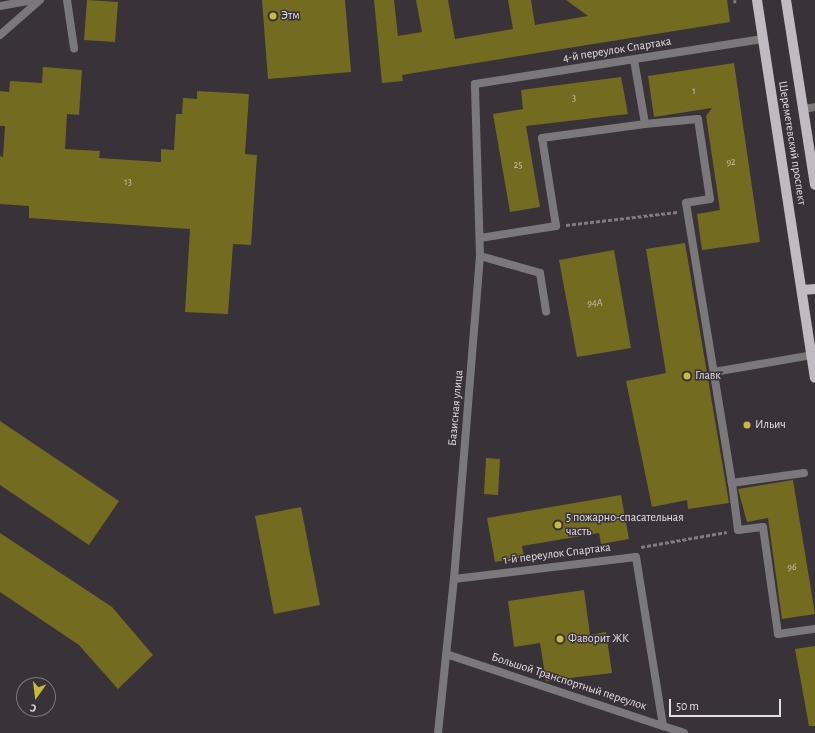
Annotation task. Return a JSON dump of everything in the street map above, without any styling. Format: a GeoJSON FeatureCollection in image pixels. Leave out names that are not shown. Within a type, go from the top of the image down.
{"type":"FeatureCollection","features":[{"type":"Feature","properties":{"kind":"main road","name":"Шереметевский проспект"},"geometry":{"type":"LineString","coordinates":[[757,0],[815,378]]}},
{"type":"Feature","properties":{"kind":"main road","name":"Шереметевский проспект"},"geometry":{"type":"LineString","coordinates":[[786,0],[815,185]]}},
{"type":"Feature","properties":{"kind":"main road"},"geometry":{"type":"LineString","coordinates":[[802,290],[815,289]]}},
{"type":"Feature","properties":{"kind":"street"},"geometry":{"type":"LineString","coordinates":[[0,6],[34,0]]}},
{"type":"Feature","properties":{"kind":"street"},"geometry":{"type":"LineString","coordinates":[[0,35],[40,0]]}},
{"type":"Feature","properties":{"kind":"street"},"geometry":{"type":"LineString","coordinates":[[67,0],[74,48]]}},
{"type":"Feature","properties":{"kind":"street","name":"4-й переулок Спартака"},"geometry":{"type":"LineString","coordinates":[[475,84],[634,60],[763,38]]}},
{"type":"Feature","properties":{"kind":"street"},"geometry":{"type":"LineString","coordinates":[[634,60],[645,124]]}},
{"type":"Feature","properties":{"kind":"street","name":"Базисная улица"},"geometry":{"type":"LineString","coordinates":[[438,733],[454,579],[480,256],[475,84]]}},
{"type":"Feature","properties":{"kind":"street"},"geometry":{"type":"LineString","coordinates":[[804,109],[815,107]]}},
{"type":"Feature","properties":{"kind":"street"},"geometry":{"type":"LineString","coordinates":[[480,238],[556,226],[542,138],[645,124],[698,119],[710,199],[686,203],[732,483],[738,530],[762,527],[778,634],[815,629]]}},
{"type":"Feature","properties":{"kind":"street"},"geometry":{"type":"LineString","coordinates":[[480,256],[540,273],[546,312]]}},
{"type":"Feature","properties":{"kind":"street"},"geometry":{"type":"LineString","coordinates":[[714,372],[812,355]]}},
{"type":"Feature","properties":{"kind":"street"},"geometry":{"type":"LineString","coordinates":[[732,483],[804,473]]}},
{"type":"Feature","properties":{"kind":"street"},"geometry":{"type":"LineString","coordinates":[[636,557],[663,726]]}},
{"type":"Feature","properties":{"kind":"street","name":"1-й переулок Спартака"},"geometry":{"type":"LineString","coordinates":[[454,579],[636,557]]}},
{"type":"Feature","properties":{"kind":"street","name":"Большой Транспортный переулок"},"geometry":{"type":"LineString","coordinates":[[446,654],[684,733]]}},
{"type":"Feature","properties":{"kind":"path"},"geometry":{"type":"LineString","coordinates":[[556,226],[687,211]]}},
{"type":"Feature","properties":{"kind":"path"},"geometry":{"type":"LineString","coordinates":[[636,557],[641,547],[738,530]]}},
{"type":"Feature","properties":{"kind":"building"},"geometry":{"type":"Polygon","coordinates":[[[87,0],[118,2],[115,42],[84,40],[87,0]]]}},
{"type":"Feature","properties":{"kind":"building"},"geometry":{"type":"Polygon","coordinates":[[[262,0],[345,0],[351,72],[268,79],[262,0]]]}},
{"type":"Feature","properties":{"kind":"building"},"geometry":{"type":"Polygon","coordinates":[[[374,0],[394,0],[398,36],[422,32],[416,0],[448,0],[455,39],[513,29],[508,0],[531,0],[535,25],[588,16],[566,0],[727,0],[730,22],[402,75],[403,81],[382,83],[374,0]]]}},
{"type":"Feature","properties":{"kind":"building"},"geometry":{"type":"Polygon","coordinates":[[[734,63],[760,242],[702,250],[697,214],[720,210],[706,116],[712,108],[654,117],[648,76],[734,63]]]}},
{"type":"Feature","properties":{"kind":"building"},"geometry":{"type":"Polygon","coordinates":[[[43,67],[82,70],[79,115],[67,114],[65,149],[100,151],[99,158],[161,162],[161,149],[174,150],[176,114],[182,114],[183,98],[197,99],[197,91],[249,94],[245,154],[257,155],[251,245],[233,244],[228,314],[185,312],[190,229],[29,218],[29,206],[0,204],[0,156],[3,157],[5,126],[0,126],[0,91],[9,92],[10,81],[42,83],[43,67]]]}},
{"type":"Feature","properties":{"kind":"building"},"geometry":{"type":"Polygon","coordinates":[[[621,77],[628,114],[526,126],[540,207],[510,212],[493,114],[523,109],[521,90],[621,77]]]}},
{"type":"Feature","properties":{"kind":"building","name":"Главк"},"geometry":{"type":"Polygon","coordinates":[[[685,243],[729,503],[688,509],[687,500],[652,507],[626,381],[666,373],[646,249],[685,243]]]}},
{"type":"Feature","properties":{"kind":"building"},"geometry":{"type":"Polygon","coordinates":[[[614,250],[631,348],[577,357],[559,260],[614,250]]]}},
{"type":"Feature","properties":{"kind":"building"},"geometry":{"type":"Polygon","coordinates":[[[0,421],[119,501],[89,545],[0,485],[0,421]]]}},
{"type":"Feature","properties":{"kind":"building"},"geometry":{"type":"Polygon","coordinates":[[[486,458],[500,459],[498,495],[484,494],[486,458]]]}},
{"type":"Feature","properties":{"kind":"building"},"geometry":{"type":"Polygon","coordinates":[[[793,480],[815,614],[782,619],[768,518],[747,522],[738,489],[793,480]]]}},
{"type":"Feature","properties":{"kind":"building","name":"5 пожарно-спасательная часть"},"geometry":{"type":"Polygon","coordinates":[[[621,495],[629,539],[601,544],[599,533],[522,546],[524,557],[495,562],[487,518],[621,495]]]}},
{"type":"Feature","properties":{"kind":"building"},"geometry":{"type":"Polygon","coordinates":[[[301,507],[320,605],[274,614],[255,516],[301,507]]]}},
{"type":"Feature","properties":{"kind":"building"},"geometry":{"type":"Polygon","coordinates":[[[0,533],[112,607],[153,655],[118,689],[79,645],[0,592],[0,533]]]}},
{"type":"Feature","properties":{"kind":"building","name":"Фаворит ЖК"},"geometry":{"type":"Polygon","coordinates":[[[584,590],[590,635],[606,632],[612,673],[546,681],[540,643],[514,647],[508,601],[584,590]]]}},
{"type":"Feature","properties":{"kind":"building"},"geometry":{"type":"Polygon","coordinates":[[[815,646],[815,726],[809,726],[795,649],[815,646]]]}},
{"type":"Feature","properties":{"kind":"place","name":"Этм"},"geometry":{"type":"Point","coordinates":[273,16]}},
{"type":"Feature","properties":{"kind":"place","name":"Главк"},"geometry":{"type":"Point","coordinates":[687,376]}},
{"type":"Feature","properties":{"kind":"place","name":"Ильич"},"geometry":{"type":"Point","coordinates":[747,425]}},
{"type":"Feature","properties":{"kind":"place","name":"5 пожарно-спасательная часть"},"geometry":{"type":"Point","coordinates":[558,525]}},
{"type":"Feature","properties":{"kind":"place","name":"Фаворит ЖК"},"geometry":{"type":"Point","coordinates":[560,639]}}]}
